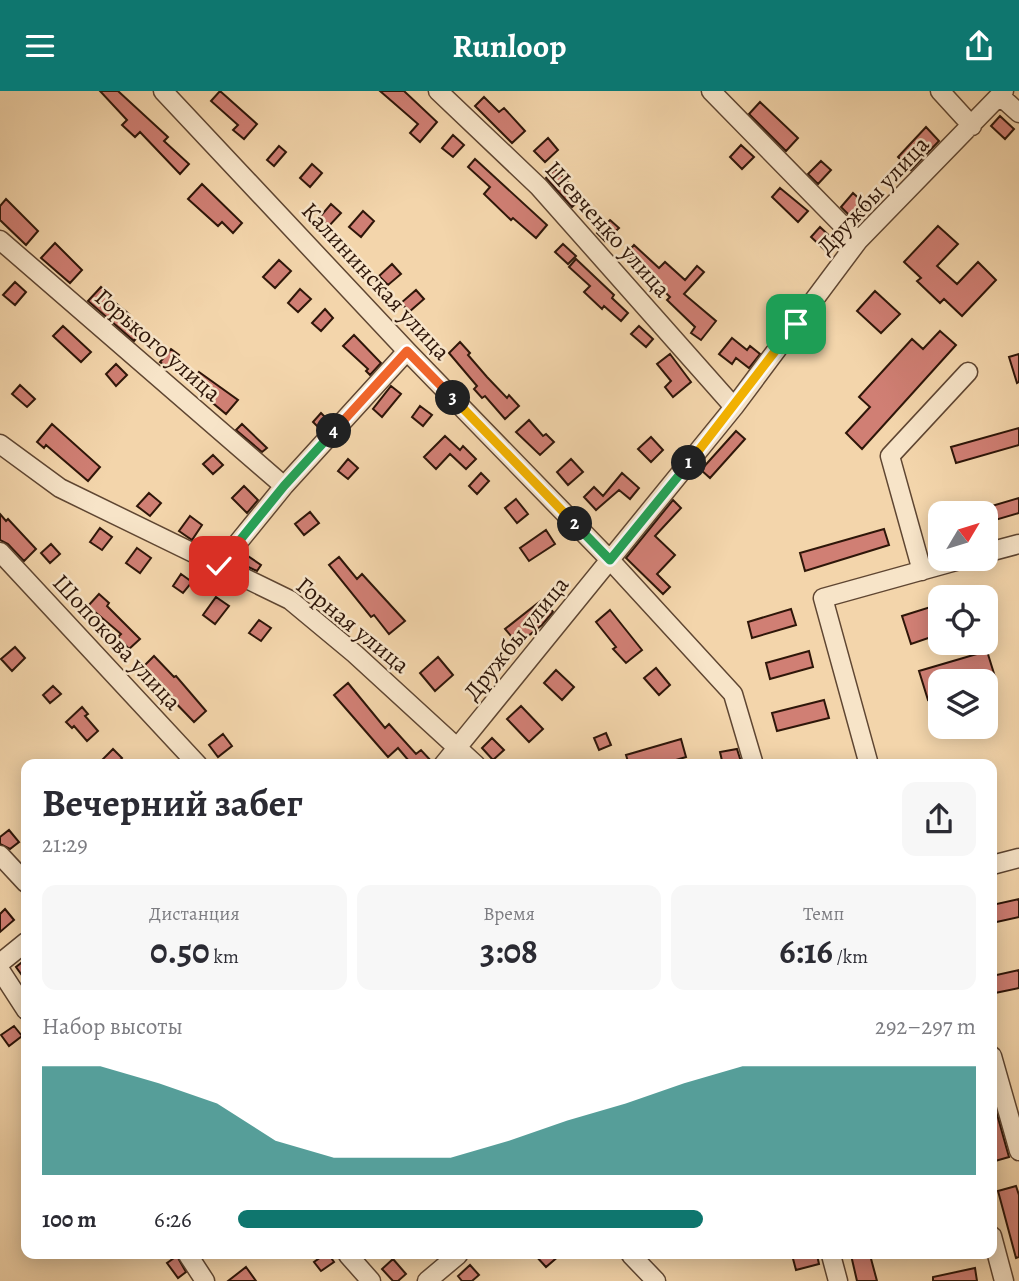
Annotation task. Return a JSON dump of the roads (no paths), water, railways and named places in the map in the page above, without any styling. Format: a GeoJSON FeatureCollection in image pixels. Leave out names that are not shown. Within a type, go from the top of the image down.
{"type":"FeatureCollection","features":[{"type":"Feature","properties":{"kind":"street","name":"Калининская улица"},"geometry":{"type":"LineString","coordinates":[[163,91],[407,351],[610,560],[733,694],[752,759]]}},
{"type":"Feature","properties":{"kind":"street","name":"Шевченко улица"},"geometry":{"type":"LineString","coordinates":[[438,91],[539,187],[734,407]]}},
{"type":"Feature","properties":{"kind":"street"},"geometry":{"type":"LineString","coordinates":[[711,91],[858,241]]}},
{"type":"Feature","properties":{"kind":"street"},"geometry":{"type":"LineString","coordinates":[[940,91],[972,126]]}},
{"type":"Feature","properties":{"kind":"street"},"geometry":{"type":"LineString","coordinates":[[1002,93],[1019,113]]}},
{"type":"Feature","properties":{"kind":"street","name":"Дружбы улица"},"geometry":{"type":"LineString","coordinates":[[448,759],[734,407],[858,241],[1002,93]]}},
{"type":"Feature","properties":{"kind":"street","name":"Горького улица"},"geometry":{"type":"LineString","coordinates":[[0,240],[284,486]]}},
{"type":"Feature","properties":{"kind":"street"},"geometry":{"type":"LineString","coordinates":[[219,566],[284,486],[407,351]]}},
{"type":"Feature","properties":{"kind":"street"},"geometry":{"type":"LineString","coordinates":[[922,571],[890,456],[968,372]]}},
{"type":"Feature","properties":{"kind":"street","name":"Горная улица"},"geometry":{"type":"LineString","coordinates":[[0,444],[60,488],[290,600],[355,654],[470,759]]}},
{"type":"Feature","properties":{"kind":"street"},"geometry":{"type":"LineString","coordinates":[[998,550],[1019,544]]}},
{"type":"Feature","properties":{"kind":"street","name":"Шопокова улица"},"geometry":{"type":"LineString","coordinates":[[0,552],[192,759]]}},
{"type":"Feature","properties":{"kind":"street"},"geometry":{"type":"LineString","coordinates":[[867,759],[823,598],[928,569]]}},
{"type":"Feature","properties":{"kind":"street"},"geometry":{"type":"LineString","coordinates":[[0,855],[21,878]]}},
{"type":"Feature","properties":{"kind":"street"},"geometry":{"type":"LineString","coordinates":[[997,864],[1019,858]]}},
{"type":"Feature","properties":{"kind":"street"},"geometry":{"type":"LineString","coordinates":[[0,963],[21,946]]}},
{"type":"Feature","properties":{"kind":"street"},"geometry":{"type":"LineString","coordinates":[[0,970],[21,1002]]}},
{"type":"Feature","properties":{"kind":"street"},"geometry":{"type":"LineString","coordinates":[[997,1074],[1019,1151]]}},
{"type":"Feature","properties":{"kind":"street"},"geometry":{"type":"LineString","coordinates":[[997,1255],[1004,1281]]}},
{"type":"Feature","properties":{"kind":"street"},"geometry":{"type":"LineString","coordinates":[[191,1259],[205,1281]]}},
{"type":"Feature","properties":{"kind":"street"},"geometry":{"type":"LineString","coordinates":[[352,1259],[371,1281]]}},
{"type":"Feature","properties":{"kind":"street"},"geometry":{"type":"LineString","coordinates":[[428,1281],[453,1259]]}},
{"type":"Feature","properties":{"kind":"street"},"geometry":{"type":"LineString","coordinates":[[635,1259],[656,1281]]}},
{"type":"Feature","properties":{"kind":"street"},"geometry":{"type":"LineString","coordinates":[[832,1259],[838,1281]]}}]}
